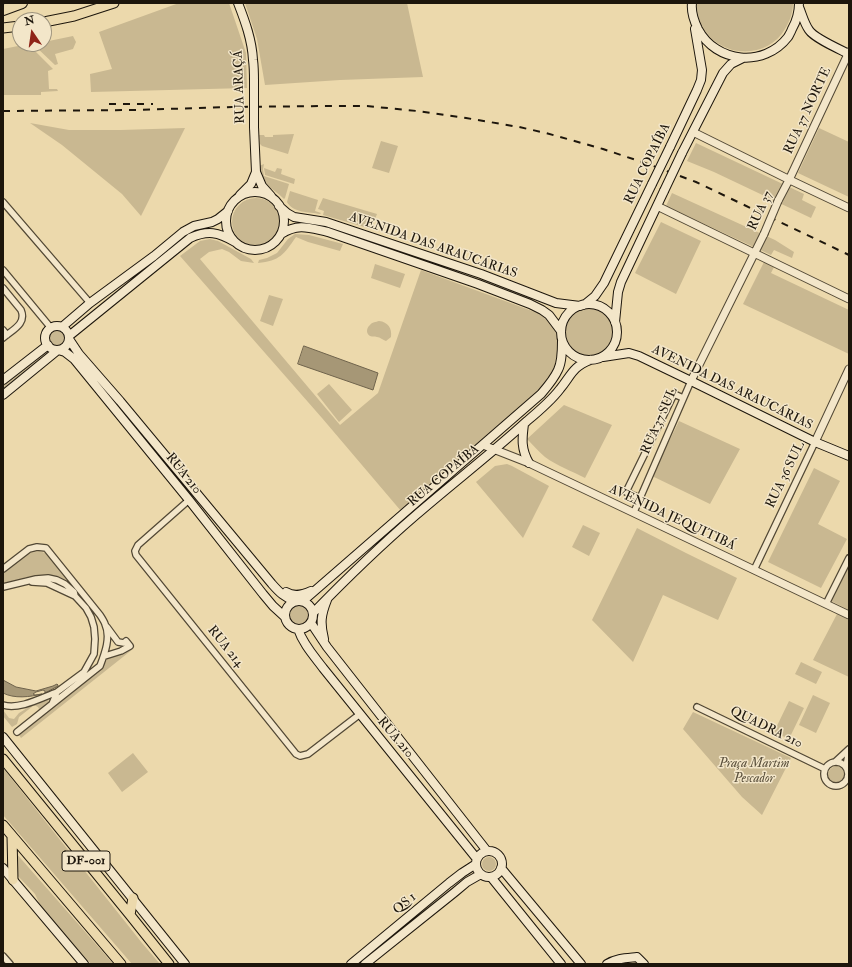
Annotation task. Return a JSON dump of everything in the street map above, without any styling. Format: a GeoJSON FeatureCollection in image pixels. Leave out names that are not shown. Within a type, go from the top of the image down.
{"type":"FeatureCollection","features":[{"type":"Feature","properties":{"kind":"highway"},"geometry":{"type":"LineString","coordinates":[[3,10],[22,3]]}},
{"type":"Feature","properties":{"kind":"main road"},"geometry":{"type":"LineString","coordinates":[[52,20],[74,16],[114,3]]}},
{"type":"Feature","properties":{"kind":"main road","name":"RUA ARAÇÁ"},"geometry":{"type":"LineString","coordinates":[[238,3],[251,44],[253,59],[256,172],[262,186],[277,203]]}},
{"type":"Feature","properties":{"kind":"main road","name":"RUA COPAÍBA"},"geometry":{"type":"LineString","coordinates":[[582,305],[594,296],[604,283],[701,80],[702,70],[691,8],[692,3]]}},
{"type":"Feature","properties":{"kind":"main road"},"geometry":{"type":"LineString","coordinates":[[694,22],[702,36],[713,48],[728,55],[743,58],[760,56],[775,49],[788,37],[796,22],[799,5]]}},
{"type":"Feature","properties":{"kind":"main road"},"geometry":{"type":"LineString","coordinates":[[799,5],[810,32],[829,44],[849,53]]}},
{"type":"Feature","properties":{"kind":"main road","name":"RUA COPAÍBA"},"geometry":{"type":"LineString","coordinates":[[615,322],[618,292],[621,282],[682,153],[723,73],[731,64],[743,58]]}},
{"type":"Feature","properties":{"kind":"main road"},"geometry":{"type":"LineString","coordinates":[[234,242],[229,236],[226,228],[228,211],[232,204],[251,184],[256,172]]}},
{"type":"Feature","properties":{"kind":"main road"},"geometry":{"type":"LineString","coordinates":[[69,337],[190,238],[198,234],[207,232],[216,233],[250,250],[259,250],[272,245],[281,234],[284,225],[283,215],[277,203],[266,195],[256,192],[238,198]]}},
{"type":"Feature","properties":{"kind":"main road","name":"AVENIDA DAS ARAUCÁRIAS"},"geometry":{"type":"LineString","coordinates":[[277,203],[287,213],[294,216],[326,222],[481,274],[556,303],[582,305]]}},
{"type":"Feature","properties":{"kind":"main road"},"geometry":{"type":"LineString","coordinates":[[62,327],[90,303],[154,256],[183,232],[194,226],[212,222],[228,211]]}},
{"type":"Feature","properties":{"kind":"main road","name":"AVENIDA DAS ARAUCÁRIAS"},"geometry":{"type":"LineString","coordinates":[[281,234],[291,229],[303,227],[328,232],[478,284],[530,304],[549,315],[561,331]]}},
{"type":"Feature","properties":{"kind":"main road"},"geometry":{"type":"LineString","coordinates":[[173,240],[174,245],[178,248]]}},
{"type":"Feature","properties":{"kind":"main road"},"geometry":{"type":"LineString","coordinates":[[154,256],[159,258],[160,263]]}},
{"type":"Feature","properties":{"kind":"main road"},"geometry":{"type":"LineString","coordinates":[[478,284],[481,274]]}},
{"type":"Feature","properties":{"kind":"main road"},"geometry":{"type":"LineString","coordinates":[[594,304],[603,308],[610,314],[615,322],[617,332],[615,342],[610,350],[603,356],[596,359],[583,360],[570,353],[565,348],[562,341],[562,323],[572,310],[582,305],[594,304]]}},
{"type":"Feature","properties":{"kind":"main road"},"geometry":{"type":"LineString","coordinates":[[3,394],[68,343],[69,337],[67,331],[62,327],[54,326],[46,334],[45,338],[51,348],[58,350]]}},
{"type":"Feature","properties":{"kind":"main road","name":"RUA 210"},"geometry":{"type":"LineString","coordinates":[[69,337],[79,354],[272,584],[287,598],[299,601]]}},
{"type":"Feature","properties":{"kind":"main road","name":"RUA COPAÍBA"},"geometry":{"type":"LineString","coordinates":[[299,601],[316,590],[541,394],[551,382],[558,370],[561,358],[562,341]]}},
{"type":"Feature","properties":{"kind":"main road"},"geometry":{"type":"LineString","coordinates":[[3,380],[48,345]]}},
{"type":"Feature","properties":{"kind":"main road","name":"RUA 210"},"geometry":{"type":"LineString","coordinates":[[58,350],[65,352],[74,359],[273,606],[285,617]]}},
{"type":"Feature","properties":{"kind":"main road","name":"AVENIDA DAS ARAUCÁRIAS"},"geometry":{"type":"LineString","coordinates":[[603,356],[620,354],[639,356],[815,442],[849,456]]}},
{"type":"Feature","properties":{"kind":"main road","name":"RUA COPAÍBA"},"geometry":{"type":"LineString","coordinates":[[313,613],[349,576],[416,515],[524,424],[560,389],[573,371],[582,363],[590,360]]}},
{"type":"Feature","properties":{"kind":"main road"},"geometry":{"type":"LineString","coordinates":[[524,424],[522,438],[523,447],[525,456],[529,463]]}},
{"type":"Feature","properties":{"kind":"main road"},"geometry":{"type":"LineString","coordinates":[[272,584],[290,594],[295,595],[316,590]]}},
{"type":"Feature","properties":{"kind":"main road"},"geometry":{"type":"LineString","coordinates":[[327,647],[321,624],[321,616],[328,598]]}},
{"type":"Feature","properties":{"kind":"main road"},"geometry":{"type":"LineString","coordinates":[[299,601],[310,606],[313,613],[312,620],[307,626],[295,629],[289,626],[285,620],[285,612],[290,603],[299,601]]}},
{"type":"Feature","properties":{"kind":"main road","name":"RUA 210"},"geometry":{"type":"LineString","coordinates":[[311,623],[327,647],[487,852]]}},
{"type":"Feature","properties":{"kind":"main road","name":"RUA 210"},"geometry":{"type":"LineString","coordinates":[[298,629],[301,638],[307,647],[402,764],[477,861]]}},
{"type":"Feature","properties":{"kind":"main road"},"geometry":{"type":"LineString","coordinates":[[3,737],[185,964]]}},
{"type":"Feature","properties":{"kind":"main road","name":"DF-001"},"geometry":{"type":"LineString","coordinates":[[3,759],[169,964]]}},
{"type":"Feature","properties":{"kind":"main road","name":"DF-001"},"geometry":{"type":"LineString","coordinates":[[3,826],[121,964]]}},
{"type":"Feature","properties":{"kind":"main road"},"geometry":{"type":"LineString","coordinates":[[12,836],[13,880]]}},
{"type":"Feature","properties":{"kind":"main road"},"geometry":{"type":"LineString","coordinates":[[487,852],[495,853],[502,863],[497,874],[490,877],[481,874],[477,868],[477,861],[483,853],[487,852]]}},
{"type":"Feature","properties":{"kind":"main road","name":"QS 1"},"geometry":{"type":"LineString","coordinates":[[352,964],[477,861]]}},
{"type":"Feature","properties":{"kind":"main road"},"geometry":{"type":"LineString","coordinates":[[3,868],[84,964]]}},
{"type":"Feature","properties":{"kind":"main road"},"geometry":{"type":"LineString","coordinates":[[501,868],[581,964]]}},
{"type":"Feature","properties":{"kind":"main road"},"geometry":{"type":"LineString","coordinates":[[365,964],[466,882],[481,874]]}},
{"type":"Feature","properties":{"kind":"main road"},"geometry":{"type":"LineString","coordinates":[[490,877],[561,964]]}},
{"type":"Feature","properties":{"kind":"main road"},"geometry":{"type":"LineString","coordinates":[[130,915],[133,898]]}},
{"type":"Feature","properties":{"kind":"main road"},"geometry":{"type":"LineString","coordinates":[[607,964],[624,958],[637,957],[644,964]]}},
{"type":"Feature","properties":{"kind":"street","name":"RUA 37 NORTE"},"geometry":{"type":"LineString","coordinates":[[789,180],[849,53]]}},
{"type":"Feature","properties":{"kind":"street"},"geometry":{"type":"LineString","coordinates":[[693,132],[849,208]]}},
{"type":"Feature","properties":{"kind":"street","name":"RUA 37"},"geometry":{"type":"LineString","coordinates":[[754,254],[789,180]]}},
{"type":"Feature","properties":{"kind":"street"},"geometry":{"type":"LineString","coordinates":[[3,202],[90,303]]}},
{"type":"Feature","properties":{"kind":"street"},"geometry":{"type":"LineString","coordinates":[[657,206],[849,299]]}},
{"type":"Feature","properties":{"kind":"street","name":"RUA 37 SUL"},"geometry":{"type":"LineString","coordinates":[[634,512],[691,381],[754,254]]}},
{"type":"Feature","properties":{"kind":"street"},"geometry":{"type":"LineString","coordinates":[[3,270],[51,328]]}},
{"type":"Feature","properties":{"kind":"street"},"geometry":{"type":"LineString","coordinates":[[3,288],[23,314],[21,323],[4,335]]}},
{"type":"Feature","properties":{"kind":"street","name":"RUA 36 SUL"},"geometry":{"type":"LineString","coordinates":[[754,570],[849,369]]}},
{"type":"Feature","properties":{"kind":"street"},"geometry":{"type":"LineString","coordinates":[[640,498],[626,492],[674,394],[684,398]]}},
{"type":"Feature","properties":{"kind":"street","name":"AVENIDA JEQUITIBÁ"},"geometry":{"type":"LineString","coordinates":[[483,445],[529,463],[849,615]]}},
{"type":"Feature","properties":{"kind":"street","name":"RUA 214"},"geometry":{"type":"LineString","coordinates":[[189,500],[138,545],[135,551],[136,555],[296,754],[300,756],[308,754],[360,714]]}},
{"type":"Feature","properties":{"kind":"street"},"geometry":{"type":"LineString","coordinates":[[3,569],[29,549],[37,547],[46,548],[93,605],[118,642],[124,643],[126,641],[130,646],[121,651],[105,656]]}},
{"type":"Feature","properties":{"kind":"street"},"geometry":{"type":"LineString","coordinates":[[826,604],[849,558]]}},
{"type":"Feature","properties":{"kind":"street"},"geometry":{"type":"LineString","coordinates":[[3,587],[36,579],[48,578],[65,584],[74,592],[75,596],[86,608],[91,617],[95,639],[94,654],[84,672],[57,692],[13,707],[3,705]]}},
{"type":"Feature","properties":{"kind":"street"},"geometry":{"type":"LineString","coordinates":[[18,732],[100,666],[105,656],[108,638],[106,625]]}},
{"type":"Feature","properties":{"kind":"street"},"geometry":{"type":"LineString","coordinates":[[52,704],[57,692]]}},
{"type":"Feature","properties":{"kind":"street","name":"QUADRA 210"},"geometry":{"type":"LineString","coordinates":[[697,707],[825,769]]}},
{"type":"Feature","properties":{"kind":"street"},"geometry":{"type":"LineString","coordinates":[[849,750],[846,766],[849,773],[848,780],[841,786],[837,787],[829,784],[824,777],[825,769],[849,750]]}},
{"type":"Feature","properties":{"kind":"street"},"geometry":{"type":"LineString","coordinates":[[835,762],[839,762],[846,766]]}},
{"type":"Feature","properties":{"kind":"street"},"geometry":{"type":"LineString","coordinates":[[3,956],[10,964]]}},
{"type":"Feature","properties":{"kind":"green space"},"geometry":{"type":"Polygon","coordinates":[[[179,3],[229,3],[246,53],[247,88],[91,92],[90,74],[112,69],[99,32],[179,3]]]}},
{"type":"Feature","properties":{"kind":"green space"},"geometry":{"type":"Polygon","coordinates":[[[245,3],[407,3],[423,77],[340,80],[265,85],[257,39],[245,3]]]}},
{"type":"Feature","properties":{"kind":"green space"},"geometry":{"type":"Polygon","coordinates":[[[697,3],[793,3],[790,20],[779,37],[772,43],[764,48],[737,51],[719,44],[705,31],[699,21],[697,3]]]}},
{"type":"Feature","properties":{"kind":"green space"},"geometry":{"type":"Polygon","coordinates":[[[73,36],[76,42],[73,49],[55,54],[58,64],[55,65],[41,52],[52,52],[52,40],[73,36]]]}},
{"type":"Feature","properties":{"kind":"green space"},"geometry":{"type":"Polygon","coordinates":[[[12,47],[12,52],[36,52],[53,69],[48,71],[49,89],[57,89],[58,91],[41,92],[41,95],[3,95],[3,49],[12,47]]]}},
{"type":"Feature","properties":{"kind":"green space"},"geometry":{"type":"Polygon","coordinates":[[[30,123],[69,130],[185,128],[141,216],[122,194],[62,145],[30,123]]]}},
{"type":"Feature","properties":{"kind":"green space"},"geometry":{"type":"Polygon","coordinates":[[[819,128],[849,142],[849,197],[798,173],[819,128]]]}},
{"type":"Feature","properties":{"kind":"green space"},"geometry":{"type":"Polygon","coordinates":[[[294,134],[288,154],[262,146],[260,144],[259,135],[273,137],[273,135],[294,134]]]}},
{"type":"Feature","properties":{"kind":"green space"},"geometry":{"type":"Polygon","coordinates":[[[381,141],[398,146],[389,173],[372,168],[381,141]]]}},
{"type":"Feature","properties":{"kind":"green space"},"geometry":{"type":"Polygon","coordinates":[[[696,143],[804,194],[802,200],[816,207],[811,218],[714,172],[687,161],[696,143]]]}},
{"type":"Feature","properties":{"kind":"green space"},"geometry":{"type":"Polygon","coordinates":[[[264,164],[264,176],[289,184],[284,199],[267,186],[261,178],[259,166],[264,164]]]}},
{"type":"Feature","properties":{"kind":"green space"},"geometry":{"type":"Polygon","coordinates":[[[264,168],[275,172],[277,168],[282,169],[281,174],[295,179],[294,184],[265,175],[264,168]]]}},
{"type":"Feature","properties":{"kind":"green space"},"geometry":{"type":"Polygon","coordinates":[[[290,191],[318,200],[315,211],[321,213],[297,210],[290,206],[287,202],[290,191]]]}},
{"type":"Feature","properties":{"kind":"green space"},"geometry":{"type":"Polygon","coordinates":[[[672,193],[775,240],[794,252],[792,258],[774,250],[771,255],[666,206],[672,193]]]}},
{"type":"Feature","properties":{"kind":"green space"},"geometry":{"type":"Polygon","coordinates":[[[256,198],[265,200],[273,205],[278,213],[280,222],[278,231],[273,239],[265,244],[256,246],[247,244],[239,239],[234,231],[232,222],[234,213],[239,205],[247,200],[256,198]]]}},
{"type":"Feature","properties":{"kind":"green space"},"geometry":{"type":"Polygon","coordinates":[[[323,198],[377,214],[371,229],[323,215],[324,211],[318,209],[323,198]]]}},
{"type":"Feature","properties":{"kind":"green space"},"geometry":{"type":"Polygon","coordinates":[[[661,222],[701,241],[676,294],[635,273],[661,222]]]}},
{"type":"Feature","properties":{"kind":"green space"},"geometry":{"type":"Polygon","coordinates":[[[295,234],[309,235],[343,244],[340,251],[296,237],[281,256],[272,260],[258,263],[259,260],[277,253],[288,239],[295,234]]]}},
{"type":"Feature","properties":{"kind":"green space"},"geometry":{"type":"Polygon","coordinates":[[[210,239],[218,241],[251,259],[254,263],[241,261],[229,252],[222,249],[209,252],[200,259],[340,425],[378,393],[421,270],[543,315],[552,324],[557,336],[558,350],[553,370],[537,394],[401,511],[322,418],[180,256],[200,241],[210,239]]]}},
{"type":"Feature","properties":{"kind":"green space"},"geometry":{"type":"Polygon","coordinates":[[[764,262],[774,267],[771,273],[849,310],[849,354],[743,304],[764,262]]]}},
{"type":"Feature","properties":{"kind":"green space"},"geometry":{"type":"Polygon","coordinates":[[[375,264],[405,274],[400,288],[371,278],[375,264]]]}},
{"type":"Feature","properties":{"kind":"green space"},"geometry":{"type":"Polygon","coordinates":[[[269,295],[283,299],[273,326],[260,321],[269,295]]]}},
{"type":"Feature","properties":{"kind":"green space"},"geometry":{"type":"Polygon","coordinates":[[[589,306],[599,308],[607,314],[613,322],[615,332],[613,342],[607,350],[599,356],[589,358],[579,356],[571,350],[565,342],[563,332],[565,322],[571,314],[579,308],[589,306]]]}},
{"type":"Feature","properties":{"kind":"green space"},"geometry":{"type":"Polygon","coordinates":[[[379,321],[387,324],[390,328],[391,337],[386,341],[378,337],[370,336],[367,332],[367,329],[371,324],[379,321]]]}},
{"type":"Feature","properties":{"kind":"green space"},"geometry":{"type":"Polygon","coordinates":[[[58,329],[64,332],[67,338],[64,344],[58,347],[52,344],[49,338],[52,332],[58,329]]]}},
{"type":"Feature","properties":{"kind":"green space"},"geometry":{"type":"Polygon","coordinates":[[[48,349],[50,351],[3,389],[3,386],[48,349]]]}},
{"type":"Feature","properties":{"kind":"green space"},"geometry":{"type":"Polygon","coordinates":[[[329,384],[352,410],[339,422],[317,394],[329,384]]]}},
{"type":"Feature","properties":{"kind":"green space"},"geometry":{"type":"Polygon","coordinates":[[[564,405],[612,425],[585,478],[560,466],[542,455],[527,439],[564,405]]]}},
{"type":"Feature","properties":{"kind":"green space"},"geometry":{"type":"Polygon","coordinates":[[[679,421],[740,449],[710,504],[652,476],[679,421]]]}},
{"type":"Feature","properties":{"kind":"green space"},"geometry":{"type":"Polygon","coordinates":[[[507,464],[549,486],[523,538],[476,482],[495,466],[507,464]]]}},
{"type":"Feature","properties":{"kind":"green space"},"geometry":{"type":"Polygon","coordinates":[[[814,468],[840,481],[818,524],[847,539],[821,588],[768,562],[814,468]]]}},
{"type":"Feature","properties":{"kind":"green space"},"geometry":{"type":"Polygon","coordinates":[[[583,525],[600,533],[589,556],[572,547],[583,525]]]}},
{"type":"Feature","properties":{"kind":"green space"},"geometry":{"type":"Polygon","coordinates":[[[637,528],[737,578],[718,620],[663,595],[633,662],[592,620],[637,528]]]}},
{"type":"Feature","properties":{"kind":"green space"},"geometry":{"type":"Polygon","coordinates":[[[39,551],[50,555],[79,591],[77,593],[60,579],[49,576],[26,577],[3,586],[3,573],[27,554],[39,551]]]}},
{"type":"Feature","properties":{"kind":"green space"},"geometry":{"type":"Polygon","coordinates":[[[849,564],[849,610],[831,601],[849,564]]]}},
{"type":"Feature","properties":{"kind":"green space"},"geometry":{"type":"Polygon","coordinates":[[[299,605],[306,608],[309,615],[306,622],[299,625],[292,622],[289,615],[292,608],[299,605]]]}},
{"type":"Feature","properties":{"kind":"green space"},"geometry":{"type":"Polygon","coordinates":[[[837,614],[849,619],[849,677],[813,660],[837,614]]]}},
{"type":"Feature","properties":{"kind":"green space"},"geometry":{"type":"Polygon","coordinates":[[[130,646],[133,649],[21,738],[19,735],[99,670],[108,658],[130,646]]]}},
{"type":"Feature","properties":{"kind":"green space"},"geometry":{"type":"Polygon","coordinates":[[[801,662],[822,672],[816,684],[795,674],[801,662]]]}},
{"type":"Feature","properties":{"kind":"green space"},"geometry":{"type":"Polygon","coordinates":[[[813,695],[830,703],[816,733],[799,725],[813,695]]]}},
{"type":"Feature","properties":{"kind":"green space"},"geometry":{"type":"Polygon","coordinates":[[[45,699],[50,701],[50,703],[36,714],[39,709],[36,706],[33,706],[19,717],[17,724],[12,727],[3,716],[3,710],[9,718],[14,719],[19,713],[30,705],[45,699]]]}},
{"type":"Feature","properties":{"kind":"green space"},"geometry":{"type":"Polygon","coordinates":[[[789,701],[804,708],[789,739],[774,732],[789,701]]]}},
{"type":"Feature","properties":{"kind":"green space","name":"Praça Martim Pescador"},"geometry":{"type":"Polygon","coordinates":[[[693,712],[791,758],[762,815],[742,797],[683,729],[693,712]]]}},
{"type":"Feature","properties":{"kind":"green space"},"geometry":{"type":"Polygon","coordinates":[[[133,753],[148,772],[122,792],[108,773],[133,753]]]}},
{"type":"Feature","properties":{"kind":"green space"},"geometry":{"type":"Polygon","coordinates":[[[833,766],[841,766],[846,771],[844,782],[841,784],[833,784],[828,779],[828,771],[833,766]]]}},
{"type":"Feature","properties":{"kind":"green space"},"geometry":{"type":"Polygon","coordinates":[[[3,768],[160,964],[132,964],[3,815],[3,768]]]}},
{"type":"Feature","properties":{"kind":"green space"},"geometry":{"type":"Polygon","coordinates":[[[15,852],[113,964],[91,964],[42,909],[35,894],[16,874],[15,852]]]}},
{"type":"Feature","properties":{"kind":"green space"},"geometry":{"type":"Polygon","coordinates":[[[486,857],[492,857],[496,861],[496,867],[492,871],[486,871],[482,867],[482,861],[486,857]]]}},
{"type":"Feature","properties":{"kind":"shaded area"},"geometry":{"type":"Polygon","coordinates":[[[304,346],[378,373],[373,390],[298,364],[304,346]]]}},
{"type":"Feature","properties":{"kind":"shaded area"},"geometry":{"type":"Polygon","coordinates":[[[3,680],[16,687],[36,691],[57,684],[58,686],[45,693],[43,690],[33,694],[42,694],[27,697],[17,697],[3,693],[3,680]]]}},
{"type":"Feature","properties":{"kind":"railway"},"geometry":{"type":"LineString","coordinates":[[109,104],[153,104]]}},
{"type":"Feature","properties":{"kind":"railway"},"geometry":{"type":"LineString","coordinates":[[3,111],[367,106],[417,111],[519,127],[603,149],[696,182],[849,255]]}}]}
